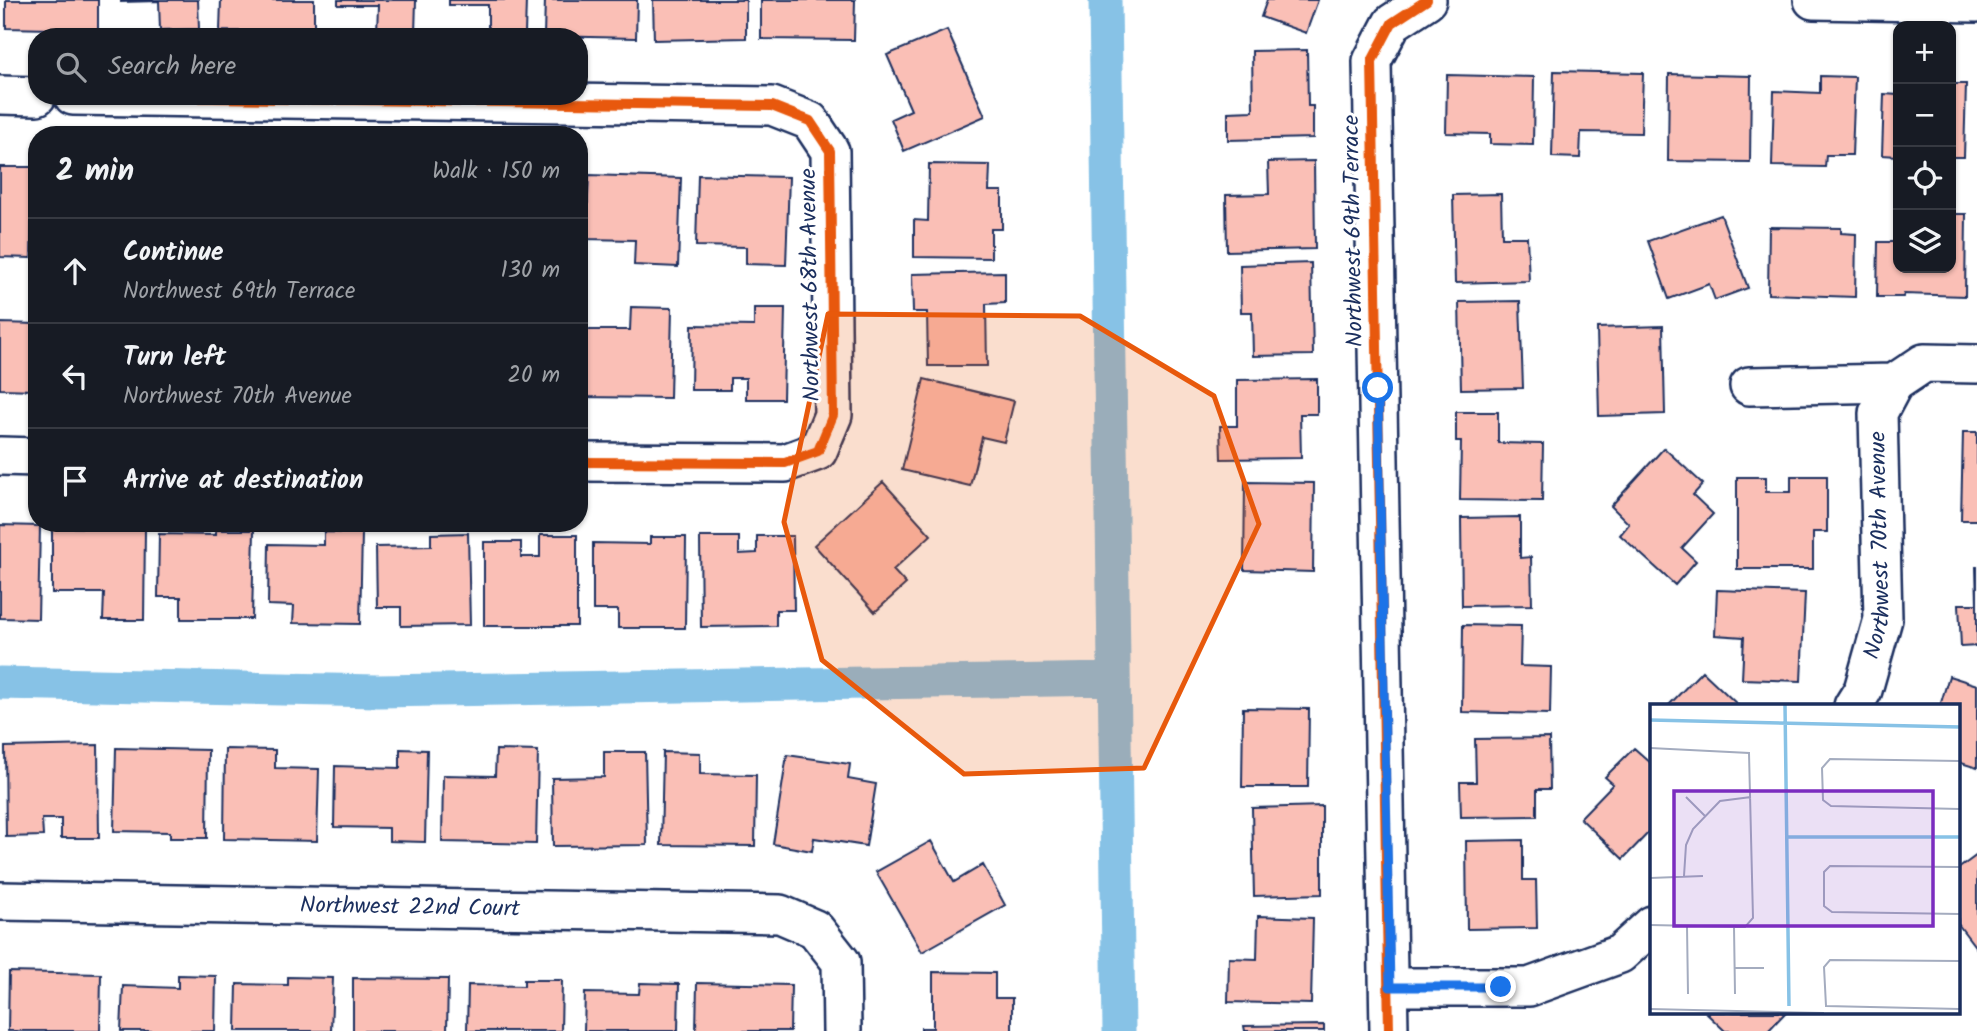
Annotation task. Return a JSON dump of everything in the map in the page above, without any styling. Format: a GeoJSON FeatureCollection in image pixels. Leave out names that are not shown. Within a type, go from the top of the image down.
{"type":"FeatureCollection","features":[{"type":"Feature","properties":{"kind":"street","name":"Northwest 69th Terrace"},"geometry":{"type":"LineString","coordinates":[[1390,1031],[1372,61],[1392,23],[1427,0]]}},
{"type":"Feature","properties":{"kind":"street"},"geometry":{"type":"LineString","coordinates":[[1813,0],[1977,3]]}},
{"type":"Feature","properties":{"kind":"street"},"geometry":{"type":"LineString","coordinates":[[0,95],[28,96]]}},
{"type":"Feature","properties":{"kind":"street","name":"Northwest 68th Avenue"},"geometry":{"type":"LineString","coordinates":[[588,103],[772,106],[810,121],[830,151],[833,415],[818,451],[785,463],[588,462]]}},
{"type":"Feature","properties":{"kind":"street"},"geometry":{"type":"LineString","coordinates":[[1749,386],[1894,383],[1924,362],[1977,364]]}},
{"type":"Feature","properties":{"kind":"street","name":"Northwest 70th Avenue"},"geometry":{"type":"LineString","coordinates":[[1854,704],[1863,690],[1883,619],[1878,413],[1894,383]]}},
{"type":"Feature","properties":{"kind":"street"},"geometry":{"type":"LineString","coordinates":[[0,456],[28,457]]}},
{"type":"Feature","properties":{"kind":"street","name":"Northwest 22nd Court"},"geometry":{"type":"LineString","coordinates":[[0,901],[780,914],[815,929],[841,962],[842,1031]]}},
{"type":"Feature","properties":{"kind":"street"},"geometry":{"type":"LineString","coordinates":[[1390,987],[1529,987],[1620,954],[1650,926]]}},
{"type":"Feature","properties":{"kind":"highlighted area"},"geometry":{"type":"Polygon","coordinates":[[[828,314],[1080,316],[1214,396],[1259,524],[1144,768],[964,774],[822,660],[784,522],[828,314]]]}},
{"type":"Feature","properties":{"kind":"building"},"geometry":{"type":"Polygon","coordinates":[[[6,0],[98,0],[98,28],[6,28],[6,0]]]}},
{"type":"Feature","properties":{"kind":"building"},"geometry":{"type":"Polygon","coordinates":[[[121,0],[198,0],[199,28],[160,28],[159,1],[121,0]]]}},
{"type":"Feature","properties":{"kind":"building"},"geometry":{"type":"Polygon","coordinates":[[[221,0],[314,0],[314,28],[220,28],[221,0]]]}},
{"type":"Feature","properties":{"kind":"building"},"geometry":{"type":"Polygon","coordinates":[[[338,0],[416,0],[415,28],[377,28],[378,5],[338,5],[338,0]]]}},
{"type":"Feature","properties":{"kind":"building"},"geometry":{"type":"Polygon","coordinates":[[[449,0],[526,0],[525,28],[488,28],[488,5],[449,5],[449,0]]]}},
{"type":"Feature","properties":{"kind":"building"},"geometry":{"type":"Polygon","coordinates":[[[545,0],[637,0],[636,38],[588,37],[588,28],[544,28],[545,0]]]}},
{"type":"Feature","properties":{"kind":"building"},"geometry":{"type":"Polygon","coordinates":[[[653,0],[746,0],[746,38],[654,40],[653,0]]]}},
{"type":"Feature","properties":{"kind":"building"},"geometry":{"type":"Polygon","coordinates":[[[761,0],[855,0],[854,40],[761,39],[761,0]]]}},
{"type":"Feature","properties":{"kind":"building"},"geometry":{"type":"Polygon","coordinates":[[[1267,0],[1318,0],[1306,33],[1261,17],[1267,0]]]}},
{"type":"Feature","properties":{"kind":"building"},"geometry":{"type":"Polygon","coordinates":[[[947,30],[985,116],[904,151],[891,119],[911,110],[887,55],[947,30]]]}},
{"type":"Feature","properties":{"kind":"building"},"geometry":{"type":"Polygon","coordinates":[[[1307,50],[1308,106],[1313,106],[1313,138],[1228,140],[1228,112],[1253,111],[1252,51],[1307,50]]]}},
{"type":"Feature","properties":{"kind":"building"},"geometry":{"type":"Polygon","coordinates":[[[1554,71],[1643,73],[1641,133],[1581,132],[1580,158],[1552,157],[1554,71]]]}},
{"type":"Feature","properties":{"kind":"building"},"geometry":{"type":"Polygon","coordinates":[[[1669,74],[1751,76],[1750,162],[1668,161],[1669,74]]]}},
{"type":"Feature","properties":{"kind":"building"},"geometry":{"type":"Polygon","coordinates":[[[1447,75],[1534,77],[1533,145],[1490,144],[1490,134],[1446,133],[1447,75]]]}},
{"type":"Feature","properties":{"kind":"building"},"geometry":{"type":"Polygon","coordinates":[[[1820,76],[1855,77],[1852,155],[1826,155],[1825,167],[1772,166],[1774,91],[1820,93],[1820,76]]]}},
{"type":"Feature","properties":{"kind":"building"},"geometry":{"type":"Polygon","coordinates":[[[1956,84],[1966,84],[1964,157],[1956,157],[1956,84]]]}},
{"type":"Feature","properties":{"kind":"building"},"geometry":{"type":"Polygon","coordinates":[[[1884,94],[1893,95],[1893,156],[1882,155],[1884,94]]]}},
{"type":"Feature","properties":{"kind":"building"},"geometry":{"type":"Polygon","coordinates":[[[1314,161],[1315,249],[1227,251],[1226,195],[1269,194],[1268,162],[1314,161]]]}},
{"type":"Feature","properties":{"kind":"building"},"geometry":{"type":"Polygon","coordinates":[[[929,164],[990,165],[989,191],[1002,191],[1002,229],[991,229],[991,258],[914,257],[914,220],[928,221],[929,164]]]}},
{"type":"Feature","properties":{"kind":"building"},"geometry":{"type":"Polygon","coordinates":[[[0,167],[28,167],[28,258],[0,257],[0,167]]]}},
{"type":"Feature","properties":{"kind":"building"},"geometry":{"type":"Polygon","coordinates":[[[589,175],[681,178],[678,267],[634,265],[635,240],[588,239],[589,175]]]}},
{"type":"Feature","properties":{"kind":"building"},"geometry":{"type":"Polygon","coordinates":[[[698,175],[789,177],[786,265],[746,264],[746,247],[696,246],[698,175]]]}},
{"type":"Feature","properties":{"kind":"building"},"geometry":{"type":"Polygon","coordinates":[[[1501,194],[1502,237],[1527,237],[1529,281],[1455,283],[1453,195],[1501,194]]]}},
{"type":"Feature","properties":{"kind":"building"},"geometry":{"type":"Polygon","coordinates":[[[1956,214],[1966,214],[1965,296],[1904,294],[1903,297],[1877,297],[1878,242],[1893,242],[1893,273],[1956,273],[1956,214]]]}},
{"type":"Feature","properties":{"kind":"building"},"geometry":{"type":"Polygon","coordinates":[[[1721,215],[1748,288],[1715,300],[1709,284],[1669,299],[1648,241],[1721,215]]]}},
{"type":"Feature","properties":{"kind":"building"},"geometry":{"type":"Polygon","coordinates":[[[1769,227],[1841,228],[1841,233],[1856,234],[1855,297],[1768,294],[1769,227]]]}},
{"type":"Feature","properties":{"kind":"building"},"geometry":{"type":"Polygon","coordinates":[[[1311,263],[1313,355],[1253,356],[1252,312],[1241,312],[1240,265],[1311,263]]]}},
{"type":"Feature","properties":{"kind":"building"},"geometry":{"type":"Polygon","coordinates":[[[1005,272],[1005,303],[986,304],[987,366],[928,366],[927,312],[913,312],[912,274],[1005,272]]]}},
{"type":"Feature","properties":{"kind":"building"},"geometry":{"type":"Polygon","coordinates":[[[1520,301],[1523,388],[1461,389],[1459,302],[1520,301]]]}},
{"type":"Feature","properties":{"kind":"building"},"geometry":{"type":"Polygon","coordinates":[[[631,307],[672,308],[670,398],[588,397],[588,330],[630,330],[631,307]]]}},
{"type":"Feature","properties":{"kind":"building"},"geometry":{"type":"Polygon","coordinates":[[[754,308],[785,308],[783,399],[746,399],[746,378],[730,378],[730,390],[691,390],[692,325],[754,326],[754,308]]]}},
{"type":"Feature","properties":{"kind":"building"},"geometry":{"type":"Polygon","coordinates":[[[0,323],[28,324],[28,390],[0,389],[0,323]]]}},
{"type":"Feature","properties":{"kind":"building"},"geometry":{"type":"Polygon","coordinates":[[[1663,326],[1665,414],[1599,416],[1597,328],[1663,326]]]}},
{"type":"Feature","properties":{"kind":"building"},"geometry":{"type":"Polygon","coordinates":[[[924,379],[1014,401],[1004,442],[982,437],[970,486],[902,470],[924,379]]]}},
{"type":"Feature","properties":{"kind":"building"},"geometry":{"type":"Polygon","coordinates":[[[1317,379],[1317,414],[1300,414],[1301,458],[1221,459],[1220,426],[1237,426],[1237,380],[1317,379]]]}},
{"type":"Feature","properties":{"kind":"building"},"geometry":{"type":"Polygon","coordinates":[[[1456,412],[1498,412],[1498,443],[1543,444],[1542,501],[1460,500],[1461,441],[1456,441],[1456,412]]]}},
{"type":"Feature","properties":{"kind":"building"},"geometry":{"type":"Polygon","coordinates":[[[1963,432],[1977,432],[1977,520],[1961,520],[1963,432]]]}},
{"type":"Feature","properties":{"kind":"building"},"geometry":{"type":"Polygon","coordinates":[[[1664,448],[1703,484],[1693,495],[1713,514],[1682,548],[1696,561],[1675,585],[1620,535],[1629,524],[1611,506],[1664,448]]]}},
{"type":"Feature","properties":{"kind":"building"},"geometry":{"type":"Polygon","coordinates":[[[1791,476],[1827,476],[1827,532],[1813,532],[1813,569],[1737,569],[1737,477],[1766,477],[1766,492],[1791,492],[1791,476]]]}},
{"type":"Feature","properties":{"kind":"building"},"geometry":{"type":"Polygon","coordinates":[[[883,482],[931,535],[893,570],[906,584],[875,612],[814,545],[883,482]]]}},
{"type":"Feature","properties":{"kind":"building"},"geometry":{"type":"Polygon","coordinates":[[[1245,482],[1314,483],[1313,572],[1244,570],[1245,482]]]}},
{"type":"Feature","properties":{"kind":"building"},"geometry":{"type":"Polygon","coordinates":[[[1520,517],[1520,558],[1531,557],[1532,605],[1462,606],[1461,518],[1520,517]]]}},
{"type":"Feature","properties":{"kind":"building"},"geometry":{"type":"Polygon","coordinates":[[[0,525],[28,526],[28,532],[40,532],[38,619],[0,618],[0,525]]]}},
{"type":"Feature","properties":{"kind":"building"},"geometry":{"type":"Polygon","coordinates":[[[52,532],[145,532],[144,620],[103,620],[104,593],[52,593],[52,532]]]}},
{"type":"Feature","properties":{"kind":"building"},"geometry":{"type":"Polygon","coordinates":[[[216,532],[254,532],[252,619],[181,619],[181,597],[158,597],[159,534],[216,535],[216,532]]]}},
{"type":"Feature","properties":{"kind":"building"},"geometry":{"type":"Polygon","coordinates":[[[324,532],[362,533],[360,624],[293,623],[294,606],[268,605],[269,544],[324,545],[324,532]]]}},
{"type":"Feature","properties":{"kind":"building"},"geometry":{"type":"Polygon","coordinates":[[[468,533],[470,625],[401,626],[401,607],[377,607],[376,547],[431,546],[431,534],[468,533]]]}},
{"type":"Feature","properties":{"kind":"building"},"geometry":{"type":"Polygon","coordinates":[[[540,535],[577,535],[577,626],[484,626],[484,542],[521,542],[521,557],[540,557],[540,535]]]}},
{"type":"Feature","properties":{"kind":"building"},"geometry":{"type":"Polygon","coordinates":[[[757,536],[793,536],[794,610],[776,610],[776,626],[701,627],[700,537],[739,537],[739,554],[757,553],[757,536]]]}},
{"type":"Feature","properties":{"kind":"building"},"geometry":{"type":"Polygon","coordinates":[[[650,537],[686,537],[685,628],[618,628],[618,610],[593,610],[593,543],[650,544],[650,537]]]}},
{"type":"Feature","properties":{"kind":"building"},"geometry":{"type":"Polygon","coordinates":[[[1717,590],[1805,593],[1801,681],[1742,679],[1744,637],[1715,635],[1717,590]]]}},
{"type":"Feature","properties":{"kind":"building"},"geometry":{"type":"Polygon","coordinates":[[[1959,604],[1977,604],[1977,646],[1961,647],[1959,604]]]}},
{"type":"Feature","properties":{"kind":"building"},"geometry":{"type":"Polygon","coordinates":[[[1463,625],[1521,626],[1520,666],[1551,667],[1550,714],[1462,712],[1463,625]]]}},
{"type":"Feature","properties":{"kind":"building"},"geometry":{"type":"Polygon","coordinates":[[[1702,671],[1737,704],[1670,704],[1702,671]]]}},
{"type":"Feature","properties":{"kind":"building"},"geometry":{"type":"Polygon","coordinates":[[[1949,676],[1977,685],[1977,768],[1960,763],[1960,704],[1941,704],[1949,676]]]}},
{"type":"Feature","properties":{"kind":"building"},"geometry":{"type":"Polygon","coordinates":[[[1243,708],[1309,709],[1308,787],[1242,787],[1243,708]]]}},
{"type":"Feature","properties":{"kind":"building"},"geometry":{"type":"Polygon","coordinates":[[[1549,738],[1550,789],[1537,789],[1537,816],[1461,817],[1460,782],[1476,782],[1475,739],[1549,738]]]}},
{"type":"Feature","properties":{"kind":"building"},"geometry":{"type":"Polygon","coordinates":[[[98,745],[99,838],[61,838],[61,819],[42,819],[43,836],[6,837],[5,747],[98,745]]]}},
{"type":"Feature","properties":{"kind":"building"},"geometry":{"type":"Polygon","coordinates":[[[116,748],[208,750],[207,838],[170,838],[170,832],[114,831],[116,748]]]}},
{"type":"Feature","properties":{"kind":"building"},"geometry":{"type":"Polygon","coordinates":[[[1634,748],[1650,762],[1650,831],[1623,859],[1580,818],[1613,784],[1605,777],[1634,748]]]}},
{"type":"Feature","properties":{"kind":"building"},"geometry":{"type":"Polygon","coordinates":[[[225,749],[275,750],[275,768],[319,769],[317,841],[224,839],[225,749]]]}},
{"type":"Feature","properties":{"kind":"building"},"geometry":{"type":"Polygon","coordinates":[[[400,749],[427,750],[425,842],[389,841],[389,828],[334,827],[335,766],[400,768],[400,749]]]}},
{"type":"Feature","properties":{"kind":"building"},"geometry":{"type":"Polygon","coordinates":[[[496,750],[538,751],[536,844],[442,842],[443,775],[495,776],[496,750]]]}},
{"type":"Feature","properties":{"kind":"building"},"geometry":{"type":"Polygon","coordinates":[[[604,752],[645,752],[647,845],[553,846],[552,778],[604,777],[604,752]]]}},
{"type":"Feature","properties":{"kind":"building"},"geometry":{"type":"Polygon","coordinates":[[[663,752],[700,753],[700,774],[756,775],[755,846],[661,845],[663,752]]]}},
{"type":"Feature","properties":{"kind":"building"},"geometry":{"type":"Polygon","coordinates":[[[787,755],[850,764],[848,779],[876,784],[866,846],[814,838],[812,851],[773,844],[787,755]]]}},
{"type":"Feature","properties":{"kind":"building"},"geometry":{"type":"Polygon","coordinates":[[[1322,806],[1322,894],[1254,896],[1252,808],[1322,806]]]}},
{"type":"Feature","properties":{"kind":"building"},"geometry":{"type":"Polygon","coordinates":[[[1523,840],[1523,880],[1536,880],[1537,928],[1467,929],[1466,841],[1523,840]]]}},
{"type":"Feature","properties":{"kind":"building"},"geometry":{"type":"Polygon","coordinates":[[[931,841],[954,882],[983,865],[1005,905],[922,952],[876,872],[931,841]]]}},
{"type":"Feature","properties":{"kind":"building"},"geometry":{"type":"Polygon","coordinates":[[[1977,855],[1977,949],[1960,927],[1960,868],[1977,855]]]}},
{"type":"Feature","properties":{"kind":"building"},"geometry":{"type":"Polygon","coordinates":[[[1258,916],[1313,918],[1311,1004],[1228,1002],[1229,958],[1257,959],[1258,916]]]}},
{"type":"Feature","properties":{"kind":"building"},"geometry":{"type":"Polygon","coordinates":[[[9,972],[101,974],[100,1031],[8,1031],[9,972]]]}},
{"type":"Feature","properties":{"kind":"building"},"geometry":{"type":"Polygon","coordinates":[[[933,972],[995,973],[995,998],[1012,998],[1012,1031],[921,1031],[921,1028],[933,1028],[933,972]]]}},
{"type":"Feature","properties":{"kind":"building"},"geometry":{"type":"Polygon","coordinates":[[[178,975],[216,976],[215,1031],[121,1031],[123,986],[178,988],[178,975]]]}},
{"type":"Feature","properties":{"kind":"building"},"geometry":{"type":"Polygon","coordinates":[[[288,977],[333,978],[331,1031],[236,1031],[237,984],[288,985],[288,977]]]}},
{"type":"Feature","properties":{"kind":"building"},"geometry":{"type":"Polygon","coordinates":[[[353,978],[448,979],[447,1031],[353,1031],[353,978]]]}},
{"type":"Feature","properties":{"kind":"building"},"geometry":{"type":"Polygon","coordinates":[[[524,980],[562,980],[561,1031],[467,1031],[468,985],[524,986],[524,980]]]}},
{"type":"Feature","properties":{"kind":"building"},"geometry":{"type":"Polygon","coordinates":[[[640,983],[679,984],[678,1031],[584,1031],[585,993],[639,994],[640,983]]]}},
{"type":"Feature","properties":{"kind":"building"},"geometry":{"type":"Polygon","coordinates":[[[697,983],[791,985],[790,1031],[696,1031],[697,983]]]}},
{"type":"Feature","properties":{"kind":"building"},"geometry":{"type":"Polygon","coordinates":[[[1707,1014],[1784,1014],[1768,1031],[1725,1031],[1707,1014]]]}},
{"type":"Feature","properties":{"kind":"building"},"geometry":{"type":"Polygon","coordinates":[[[1324,1025],[1324,1031],[1245,1031],[1244,1026],[1324,1025]]]}},
{"type":"Feature","properties":{"kind":"waterway"},"geometry":{"type":"LineString","coordinates":[[1105,0],[1119,1031]]}},
{"type":"Feature","properties":{"kind":"waterway"},"geometry":{"type":"LineString","coordinates":[[0,683],[378,691],[1114,679]]}},
{"type":"Feature","properties":{"kind":"cycle path"},"geometry":{"type":"LineString","coordinates":[[1389,1031],[1372,61],[1392,23],[1427,0]]}},
{"type":"Feature","properties":{"kind":"cycle path"},"geometry":{"type":"LineString","coordinates":[[588,103],[772,106],[810,121],[830,151],[833,415],[818,451],[785,463],[588,462]]}},
{"type":"Feature","properties":{"kind":"route"},"geometry":{"type":"LineString","coordinates":[[1378,388],[1390,987],[1501,987]]}}]}
